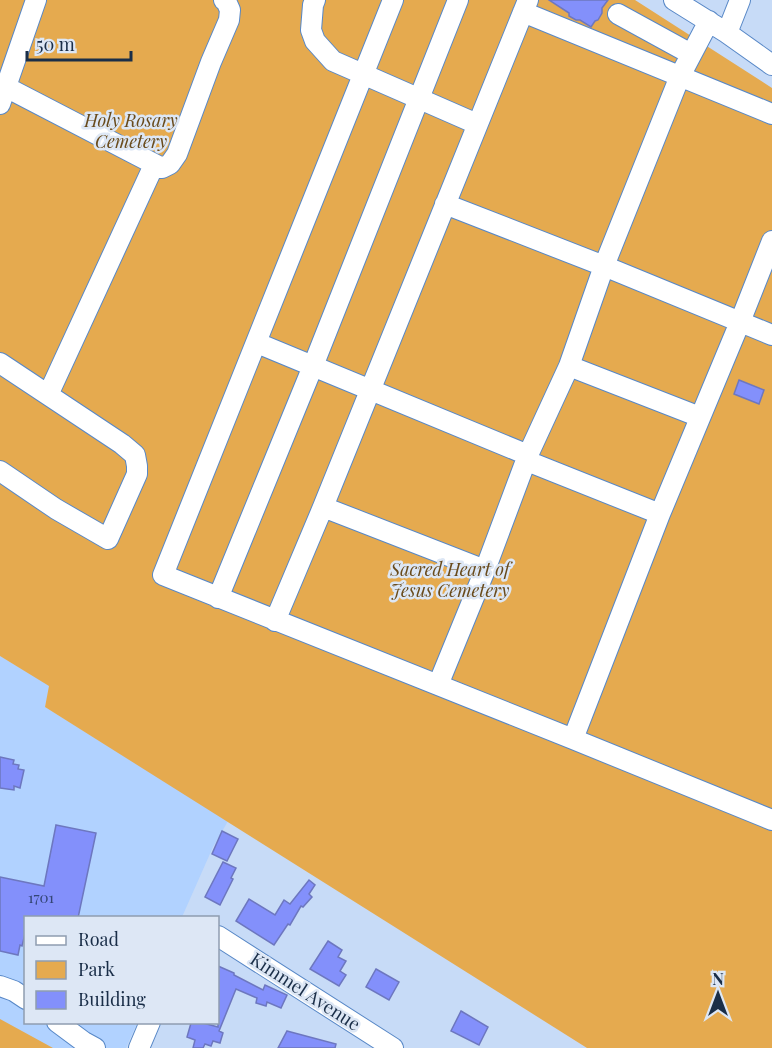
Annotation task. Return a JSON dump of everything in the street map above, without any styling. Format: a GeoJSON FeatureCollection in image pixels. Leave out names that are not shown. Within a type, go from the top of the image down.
{"type":"FeatureCollection","features":[{"type":"Feature","properties":{"kind":"street"},"geometry":{"type":"LineString","coordinates":[[36,0],[2,92],[162,168],[170,164],[177,154],[229,20],[230,10],[224,0]]}},
{"type":"Feature","properties":{"kind":"street"},"geometry":{"type":"LineString","coordinates":[[393,0],[163,575],[573,738],[772,820]]}},
{"type":"Feature","properties":{"kind":"street"},"geometry":{"type":"LineString","coordinates":[[218,598],[458,0]]}},
{"type":"Feature","properties":{"kind":"street"},"geometry":{"type":"LineString","coordinates":[[674,0],[709,21],[772,65]]}},
{"type":"Feature","properties":{"kind":"street"},"geometry":{"type":"LineString","coordinates":[[727,33],[740,0]]}},
{"type":"Feature","properties":{"kind":"street"},"geometry":{"type":"LineString","coordinates":[[310,2],[311,30],[315,41],[333,61],[477,124]]}},
{"type":"Feature","properties":{"kind":"street"},"geometry":{"type":"LineString","coordinates":[[275,621],[526,6],[680,76],[772,114]]}},
{"type":"Feature","properties":{"kind":"street"},"geometry":{"type":"LineString","coordinates":[[618,14],[691,54]]}},
{"type":"Feature","properties":{"kind":"street"},"geometry":{"type":"LineString","coordinates":[[438,685],[528,458],[568,366],[604,266],[680,76],[709,21]]}},
{"type":"Feature","properties":{"kind":"street"},"geometry":{"type":"LineString","coordinates":[[48,395],[154,165]]}},
{"type":"Feature","properties":{"kind":"street"},"geometry":{"type":"LineString","coordinates":[[445,204],[772,335]]}},
{"type":"Feature","properties":{"kind":"street"},"geometry":{"type":"LineString","coordinates":[[573,738],[660,514],[772,241]]}},
{"type":"Feature","properties":{"kind":"street"},"geometry":{"type":"LineString","coordinates":[[257,343],[660,514]]}},
{"type":"Feature","properties":{"kind":"street"},"geometry":{"type":"LineString","coordinates":[[0,363],[135,454],[137,474],[108,539],[0,471]]}},
{"type":"Feature","properties":{"kind":"street"},"geometry":{"type":"LineString","coordinates":[[568,366],[700,417]]}},
{"type":"Feature","properties":{"kind":"street"},"geometry":{"type":"LineString","coordinates":[[323,507],[485,570]]}},
{"type":"Feature","properties":{"kind":"street","name":"Kimmel Avenue"},"geometry":{"type":"LineString","coordinates":[[219,937],[362,1040],[393,1048]]}},
{"type":"Feature","properties":{"kind":"street"},"geometry":{"type":"LineString","coordinates":[[0,986],[24,998]]}},
{"type":"Feature","properties":{"kind":"street"},"geometry":{"type":"LineString","coordinates":[[58,1024],[94,1048]]}},
{"type":"Feature","properties":{"kind":"street"},"geometry":{"type":"LineString","coordinates":[[139,1048],[150,1024]]}},
{"type":"Feature","properties":{"kind":"shaded area"},"geometry":{"type":"Polygon","coordinates":[[[0,656],[50,686],[45,707],[228,821],[213,847],[182,916],[24,916],[24,1024],[137,1024],[126,1048],[0,1048],[0,656]]]}},
{"type":"Feature","properties":{"kind":"green space","name":"Sacred Heart of Jesus Cemetery"},"geometry":{"type":"Polygon","coordinates":[[[0,0],[635,0],[772,88],[772,1048],[587,1048],[45,707],[49,686],[0,656],[0,0]]]}},
{"type":"Feature","properties":{"kind":"green space"},"geometry":{"type":"Polygon","coordinates":[[[0,1019],[53,1048],[0,1048],[0,1019]]]}},
{"type":"Feature","properties":{"kind":"building"},"geometry":{"type":"Polygon","coordinates":[[[549,0],[608,0],[598,20],[591,27],[569,16],[569,13],[549,0]]]}},
{"type":"Feature","properties":{"kind":"building"},"geometry":{"type":"Polygon","coordinates":[[[739,380],[764,390],[759,404],[734,394],[739,380]]]}},
{"type":"Feature","properties":{"kind":"building"},"geometry":{"type":"Polygon","coordinates":[[[0,757],[14,760],[13,764],[19,765],[18,769],[24,770],[20,788],[14,786],[14,790],[0,788],[0,757]]]}},
{"type":"Feature","properties":{"kind":"building"},"geometry":{"type":"Polygon","coordinates":[[[56,825],[96,833],[78,916],[24,916],[24,938],[18,955],[0,951],[0,877],[44,886],[56,825]]]}},
{"type":"Feature","properties":{"kind":"building"},"geometry":{"type":"Polygon","coordinates":[[[222,831],[238,839],[227,861],[212,854],[222,831]]]}},
{"type":"Feature","properties":{"kind":"building"},"geometry":{"type":"Polygon","coordinates":[[[223,862],[236,868],[220,905],[205,897],[223,862]]]}},
{"type":"Feature","properties":{"kind":"building"},"geometry":{"type":"Polygon","coordinates":[[[309,880],[315,885],[309,894],[312,897],[303,907],[301,906],[274,945],[236,921],[249,899],[275,915],[284,900],[290,904],[309,880]]]}},
{"type":"Feature","properties":{"kind":"building"},"geometry":{"type":"Polygon","coordinates":[[[328,941],[342,950],[338,957],[346,961],[340,971],[346,975],[339,986],[310,969],[328,941]]]}},
{"type":"Feature","properties":{"kind":"building"},"geometry":{"type":"Polygon","coordinates":[[[219,966],[263,990],[265,985],[287,995],[281,1008],[267,1002],[266,1006],[256,1003],[257,998],[236,989],[219,1031],[223,1033],[220,1043],[213,1041],[211,1046],[205,1044],[203,1048],[193,1048],[195,1040],[187,1037],[191,1024],[218,1027],[219,966]]]}},
{"type":"Feature","properties":{"kind":"building"},"geometry":{"type":"Polygon","coordinates":[[[376,969],[399,982],[389,1000],[366,987],[376,969]]]}},
{"type":"Feature","properties":{"kind":"building"},"geometry":{"type":"Polygon","coordinates":[[[461,1011],[488,1027],[479,1045],[451,1031],[461,1011]]]}},
{"type":"Feature","properties":{"kind":"building"},"geometry":{"type":"Polygon","coordinates":[[[287,1031],[336,1044],[335,1048],[278,1048],[287,1031]]]}},
{"type":"Feature","properties":{"kind":"park label","name":"Holy Rosary Cemetery"},"geometry":{"type":"Point","coordinates":[131,131]}}]}
